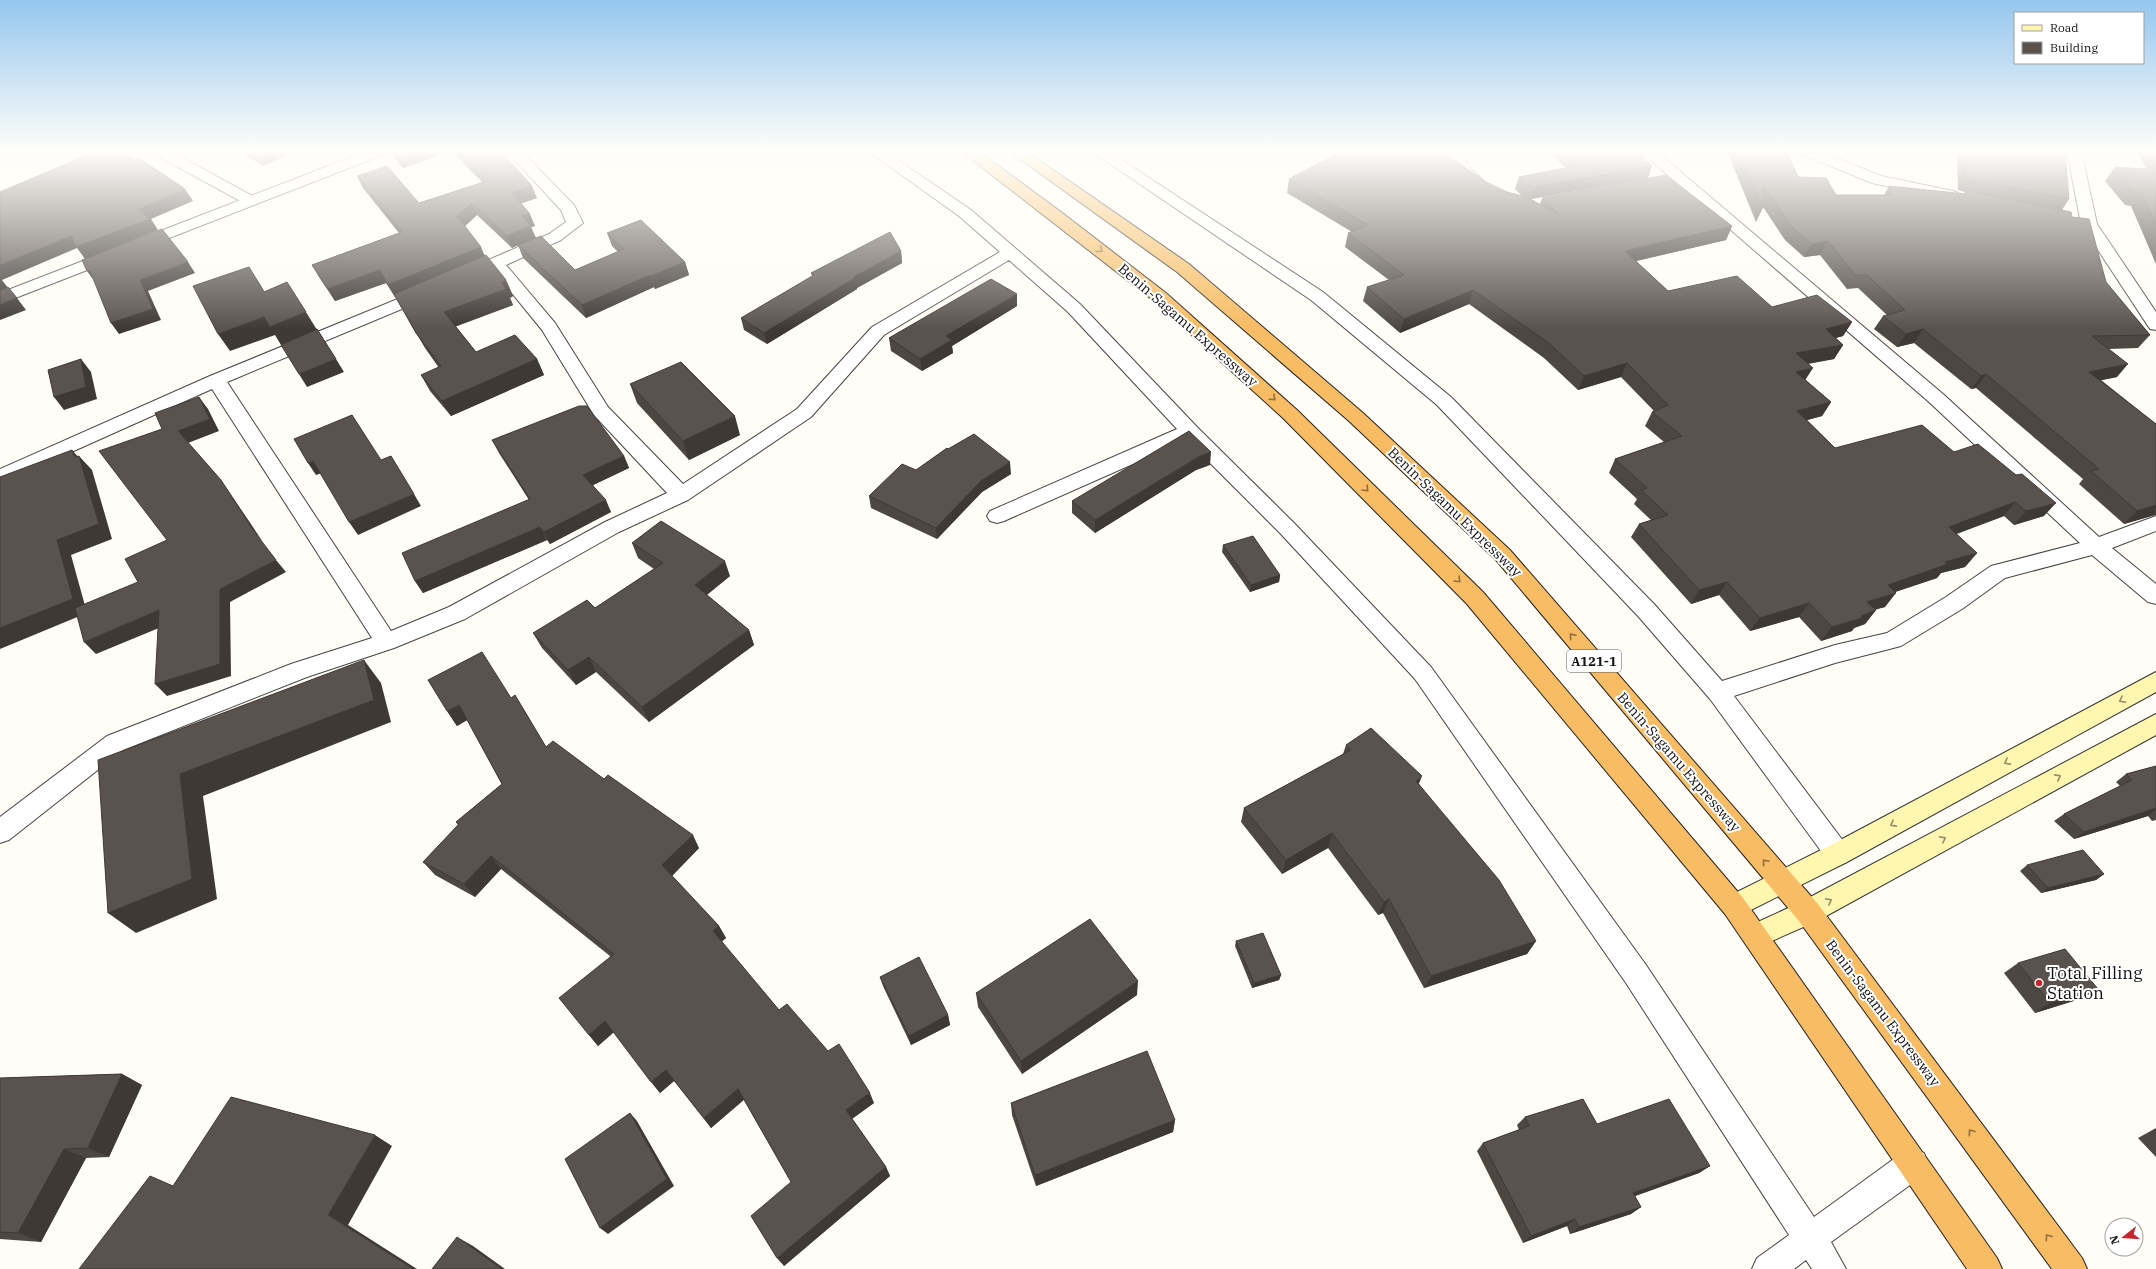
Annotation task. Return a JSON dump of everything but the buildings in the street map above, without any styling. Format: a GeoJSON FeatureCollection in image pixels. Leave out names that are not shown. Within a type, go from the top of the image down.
{"type":"FeatureCollection","features":[{"type":"Feature","properties":{"kind":"highway","name":"Benin-Sagamu Expressway"},"geometry":{"type":"LineString","coordinates":[[1049,210],[1160,297],[1290,414],[1475,598],[1734,906],[1986,1269]]}},
{"type":"Feature","properties":{"kind":"highway","name":"Benin-Sagamu Expressway"},"geometry":{"type":"LineString","coordinates":[[1101,210],[1183,268],[1356,417],[1503,555],[1808,912],[2071,1269]]}},
{"type":"Feature","properties":{"kind":"main road"},"geometry":{"type":"LineString","coordinates":[[1734,906],[1838,854],[2156,681]]}},
{"type":"Feature","properties":{"kind":"main road"},"geometry":{"type":"LineString","coordinates":[[1756,936],[1808,912],[2156,724]]}},
{"type":"Feature","properties":{"kind":"street"},"geometry":{"type":"LineString","coordinates":[[0,299],[227,210]]}},
{"type":"Feature","properties":{"kind":"street"},"geometry":{"type":"LineString","coordinates":[[0,477],[216,380],[554,238],[574,223],[569,210]]}},
{"type":"Feature","properties":{"kind":"street"},"geometry":{"type":"LineString","coordinates":[[961,210],[1074,308],[1190,431],[1288,528],[1423,673],[1636,974],[1830,1269]]}},
{"type":"Feature","properties":{"kind":"street"},"geometry":{"type":"LineString","coordinates":[[1187,210],[1317,296],[1444,401],[1646,610],[1718,692],[1838,854]]}},
{"type":"Feature","properties":{"kind":"street"},"geometry":{"type":"LineString","coordinates":[[1706,210],[1936,398],[2096,546],[2156,596]]}},
{"type":"Feature","properties":{"kind":"street"},"geometry":{"type":"LineString","coordinates":[[2080,210],[2081,222],[2156,325]]}},
{"type":"Feature","properties":{"kind":"street"},"geometry":{"type":"LineString","coordinates":[[0,832],[115,742],[299,670],[386,642],[457,613],[612,527],[681,496],[804,413],[878,331],[1009,253]]}},
{"type":"Feature","properties":{"kind":"street"},"geometry":{"type":"LineString","coordinates":[[496,263],[549,327],[601,411],[681,496]]}},
{"type":"Feature","properties":{"kind":"street"},"geometry":{"type":"LineString","coordinates":[[216,380],[386,642]]}},
{"type":"Feature","properties":{"kind":"street"},"geometry":{"type":"LineString","coordinates":[[997,516],[1190,431]]}},
{"type":"Feature","properties":{"kind":"street"},"geometry":{"type":"LineString","coordinates":[[1718,692],[1835,654],[1893,640],[1954,603],[1998,572],[2096,546],[2156,523]]}},
{"type":"Feature","properties":{"kind":"street"},"geometry":{"type":"LineString","coordinates":[[1768,1269],[1913,1164]]}},
{"type":"Feature","properties":{"kind":"place","name":"Total Filling Station"},"geometry":{"type":"Point","coordinates":[2039,983]}}]}
